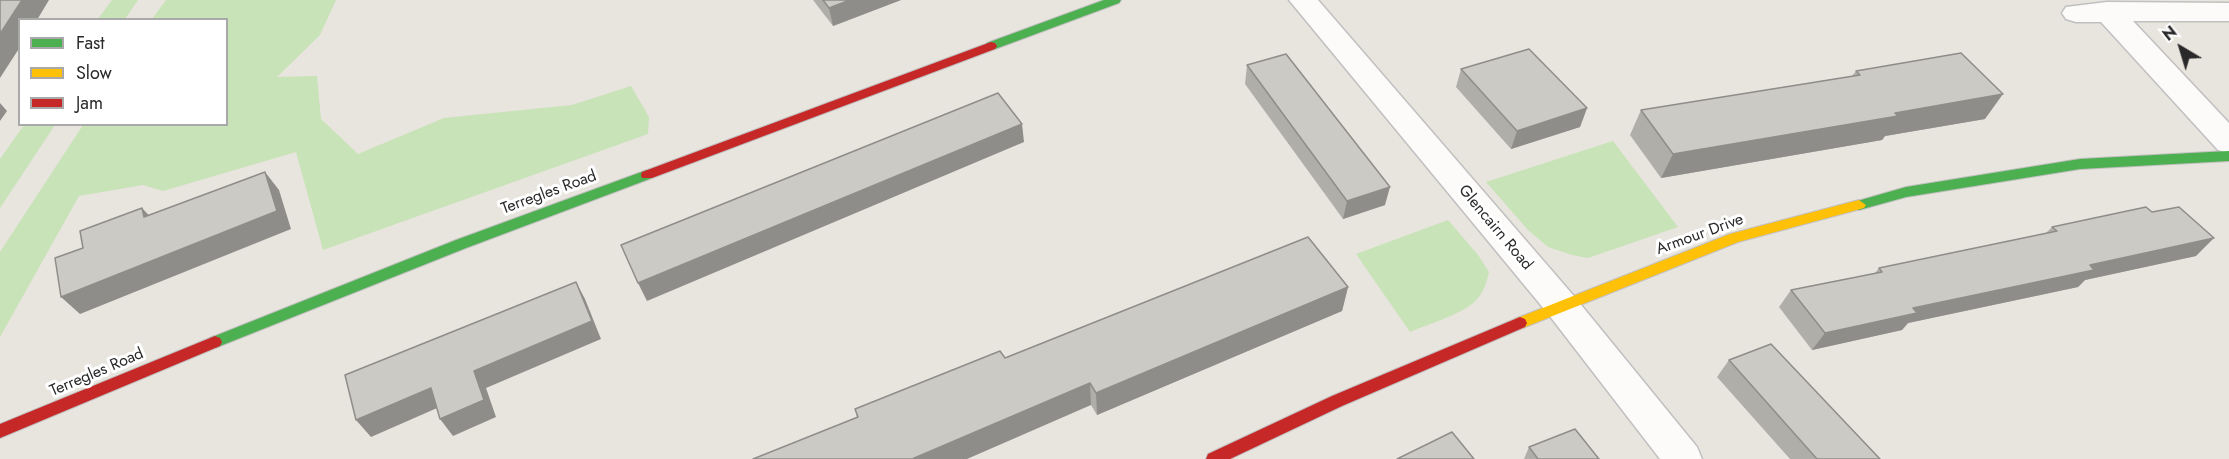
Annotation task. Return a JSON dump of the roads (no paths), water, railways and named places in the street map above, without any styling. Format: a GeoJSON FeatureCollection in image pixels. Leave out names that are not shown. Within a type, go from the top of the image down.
{"type":"FeatureCollection","features":[{"type":"Feature","properties":{"kind":"street","name":"Terregles Road"},"geometry":{"type":"LineString","coordinates":[[0,431],[133,375],[461,244],[1114,0]]}},
{"type":"Feature","properties":{"kind":"street","name":"Glencairn Road"},"geometry":{"type":"LineString","coordinates":[[1303,0],[1561,305],[1683,459]]}},
{"type":"Feature","properties":{"kind":"street"},"geometry":{"type":"LineString","coordinates":[[2107,11],[2229,142]]}},
{"type":"Feature","properties":{"kind":"street"},"geometry":{"type":"LineString","coordinates":[[2076,13],[2229,12]]}},
{"type":"Feature","properties":{"kind":"street","name":"Armour Drive"},"geometry":{"type":"LineString","coordinates":[[1214,459],[1337,401],[1561,305],[1735,238],[1906,192],[2080,164],[2229,156]]}}]}
